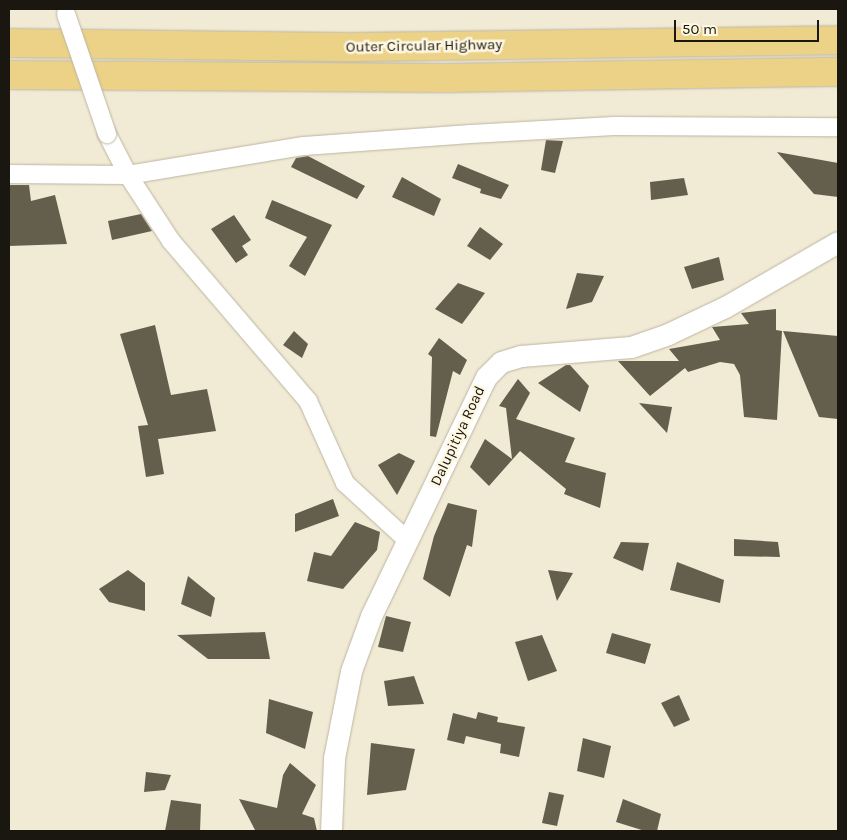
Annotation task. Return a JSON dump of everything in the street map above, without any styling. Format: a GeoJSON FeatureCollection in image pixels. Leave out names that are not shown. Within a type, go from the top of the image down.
{"type":"FeatureCollection","features":[{"type":"Feature","properties":{"kind":"highway","name":"Outer Circular Highway"},"geometry":{"type":"LineString","coordinates":[[9,42],[358,47],[838,40]]}},
{"type":"Feature","properties":{"kind":"highway","name":"Outer Circular Highway"},"geometry":{"type":"LineString","coordinates":[[9,75],[446,78],[838,72]]}},
{"type":"Feature","properties":{"kind":"street"},"geometry":{"type":"LineString","coordinates":[[65,11],[107,134],[128,175],[171,241],[308,401],[345,483],[408,540]]}},
{"type":"Feature","properties":{"kind":"street"},"geometry":{"type":"LineString","coordinates":[[9,174],[128,175],[304,146],[471,134],[614,126],[838,127]]}},
{"type":"Feature","properties":{"kind":"street","name":"Dalupitiya Road"},"geometry":{"type":"LineString","coordinates":[[331,831],[334,758],[351,671],[371,616],[486,377],[501,362],[521,356],[562,351],[631,347],[668,334],[725,308],[838,242]]}},
{"type":"Feature","properties":{"kind":"building"},"geometry":{"type":"Polygon","coordinates":[[[546,140],[563,141],[555,173],[541,170],[546,140]]]}},
{"type":"Feature","properties":{"kind":"building"},"geometry":{"type":"Polygon","coordinates":[[[777,152],[838,163],[838,197],[814,194],[777,152]]]}},
{"type":"Feature","properties":{"kind":"building"},"geometry":{"type":"Polygon","coordinates":[[[308,156],[365,186],[357,199],[291,167],[296,158],[308,156]]]}},
{"type":"Feature","properties":{"kind":"building"},"geometry":{"type":"Polygon","coordinates":[[[458,164],[509,185],[501,199],[480,193],[481,189],[452,178],[458,164]]]}},
{"type":"Feature","properties":{"kind":"building"},"geometry":{"type":"Polygon","coordinates":[[[402,177],[441,199],[434,216],[392,197],[402,177]]]}},
{"type":"Feature","properties":{"kind":"building"},"geometry":{"type":"Polygon","coordinates":[[[684,178],[688,195],[651,200],[650,182],[684,178]]]}},
{"type":"Feature","properties":{"kind":"building"},"geometry":{"type":"Polygon","coordinates":[[[9,185],[29,185],[31,201],[55,195],[67,244],[9,246],[9,185]]]}},
{"type":"Feature","properties":{"kind":"building"},"geometry":{"type":"Polygon","coordinates":[[[272,200],[332,225],[305,276],[289,266],[307,237],[265,218],[272,200]]]}},
{"type":"Feature","properties":{"kind":"building"},"geometry":{"type":"Polygon","coordinates":[[[141,214],[152,231],[112,240],[108,221],[141,214]]]}},
{"type":"Feature","properties":{"kind":"building"},"geometry":{"type":"Polygon","coordinates":[[[234,215],[251,240],[242,246],[248,255],[236,263],[211,229],[234,215]]]}},
{"type":"Feature","properties":{"kind":"building"},"geometry":{"type":"Polygon","coordinates":[[[480,227],[503,244],[490,260],[467,246],[480,227]]]}},
{"type":"Feature","properties":{"kind":"building"},"geometry":{"type":"Polygon","coordinates":[[[719,257],[724,280],[692,289],[684,267],[719,257]]]}},
{"type":"Feature","properties":{"kind":"building"},"geometry":{"type":"Polygon","coordinates":[[[577,273],[604,276],[592,302],[566,309],[577,273]]]}},
{"type":"Feature","properties":{"kind":"building"},"geometry":{"type":"Polygon","coordinates":[[[458,283],[485,293],[462,324],[435,309],[458,283]]]}},
{"type":"Feature","properties":{"kind":"building"},"geometry":{"type":"Polygon","coordinates":[[[776,309],[776,330],[782,331],[777,420],[744,417],[740,375],[734,364],[720,362],[688,372],[685,368],[650,396],[618,361],[679,361],[669,349],[720,340],[712,327],[749,324],[741,313],[776,309]]]}},
{"type":"Feature","properties":{"kind":"building"},"geometry":{"type":"Polygon","coordinates":[[[155,325],[171,395],[207,389],[216,431],[158,439],[164,474],[146,477],[138,426],[148,425],[120,334],[155,325]]]}},
{"type":"Feature","properties":{"kind":"building"},"geometry":{"type":"Polygon","coordinates":[[[294,331],[308,344],[302,358],[283,345],[294,331]]]}},
{"type":"Feature","properties":{"kind":"building"},"geometry":{"type":"Polygon","coordinates":[[[783,331],[838,336],[838,419],[819,417],[783,331]]]}},
{"type":"Feature","properties":{"kind":"building"},"geometry":{"type":"Polygon","coordinates":[[[439,338],[467,360],[460,375],[453,371],[436,437],[430,436],[432,357],[428,354],[439,338]]]}},
{"type":"Feature","properties":{"kind":"building"},"geometry":{"type":"Polygon","coordinates":[[[566,365],[570,365],[589,386],[580,412],[538,383],[566,365]]]}},
{"type":"Feature","properties":{"kind":"building"},"geometry":{"type":"Polygon","coordinates":[[[518,379],[530,393],[516,419],[575,438],[565,462],[606,473],[600,508],[564,494],[566,489],[520,451],[489,486],[470,467],[485,439],[512,459],[506,408],[499,406],[518,379]]]}},
{"type":"Feature","properties":{"kind":"building"},"geometry":{"type":"Polygon","coordinates":[[[639,403],[672,407],[667,433],[639,403]]]}},
{"type":"Feature","properties":{"kind":"building"},"geometry":{"type":"Polygon","coordinates":[[[399,453],[415,461],[397,495],[378,465],[399,453]]]}},
{"type":"Feature","properties":{"kind":"building"},"geometry":{"type":"Polygon","coordinates":[[[333,499],[339,516],[295,532],[295,514],[333,499]]]}},
{"type":"Feature","properties":{"kind":"building"},"geometry":{"type":"Polygon","coordinates":[[[448,503],[477,510],[472,547],[467,545],[450,597],[423,579],[434,536],[448,503]]]}},
{"type":"Feature","properties":{"kind":"building"},"geometry":{"type":"Polygon","coordinates":[[[355,522],[380,532],[377,550],[343,589],[307,581],[314,552],[331,556],[355,522]]]}},
{"type":"Feature","properties":{"kind":"building"},"geometry":{"type":"Polygon","coordinates":[[[734,539],[778,542],[780,557],[734,556],[734,539]]]}},
{"type":"Feature","properties":{"kind":"building"},"geometry":{"type":"Polygon","coordinates":[[[621,542],[649,543],[643,571],[613,558],[621,542]]]}},
{"type":"Feature","properties":{"kind":"building"},"geometry":{"type":"Polygon","coordinates":[[[677,562],[724,580],[720,603],[670,590],[677,562]]]}},
{"type":"Feature","properties":{"kind":"building"},"geometry":{"type":"Polygon","coordinates":[[[128,570],[145,583],[145,611],[109,602],[99,589],[128,570]]]}},
{"type":"Feature","properties":{"kind":"building"},"geometry":{"type":"Polygon","coordinates":[[[548,570],[573,573],[557,601],[548,570]]]}},
{"type":"Feature","properties":{"kind":"building"},"geometry":{"type":"Polygon","coordinates":[[[188,576],[215,598],[211,617],[181,604],[188,576]]]}},
{"type":"Feature","properties":{"kind":"building"},"geometry":{"type":"Polygon","coordinates":[[[386,616],[411,622],[403,652],[378,647],[386,616]]]}},
{"type":"Feature","properties":{"kind":"building"},"geometry":{"type":"Polygon","coordinates":[[[265,632],[270,659],[208,659],[177,635],[265,632]]]}},
{"type":"Feature","properties":{"kind":"building"},"geometry":{"type":"Polygon","coordinates":[[[612,633],[651,644],[645,664],[606,653],[612,633]]]}},
{"type":"Feature","properties":{"kind":"building"},"geometry":{"type":"Polygon","coordinates":[[[542,635],[557,671],[528,681],[515,642],[542,635]]]}},
{"type":"Feature","properties":{"kind":"building"},"geometry":{"type":"Polygon","coordinates":[[[414,676],[424,704],[388,706],[384,681],[414,676]]]}},
{"type":"Feature","properties":{"kind":"building"},"geometry":{"type":"Polygon","coordinates":[[[679,695],[690,720],[674,727],[661,703],[679,695]]]}},
{"type":"Feature","properties":{"kind":"building"},"geometry":{"type":"Polygon","coordinates":[[[269,699],[313,712],[305,749],[266,733],[269,699]]]}},
{"type":"Feature","properties":{"kind":"building"},"geometry":{"type":"Polygon","coordinates":[[[478,712],[498,717],[497,722],[525,727],[519,757],[500,753],[501,744],[466,736],[464,744],[447,740],[453,713],[476,719],[478,712]]]}},
{"type":"Feature","properties":{"kind":"building"},"geometry":{"type":"Polygon","coordinates":[[[583,738],[611,746],[604,778],[577,771],[583,738]]]}},
{"type":"Feature","properties":{"kind":"building"},"geometry":{"type":"Polygon","coordinates":[[[371,743],[415,749],[406,790],[367,795],[371,743]]]}},
{"type":"Feature","properties":{"kind":"building"},"geometry":{"type":"Polygon","coordinates":[[[290,763],[316,785],[302,814],[314,818],[317,831],[255,830],[239,799],[277,808],[283,775],[290,763]]]}},
{"type":"Feature","properties":{"kind":"building"},"geometry":{"type":"Polygon","coordinates":[[[146,772],[171,775],[165,790],[144,792],[146,772]]]}},
{"type":"Feature","properties":{"kind":"building"},"geometry":{"type":"Polygon","coordinates":[[[549,792],[564,795],[557,826],[542,823],[549,792]]]}},
{"type":"Feature","properties":{"kind":"building"},"geometry":{"type":"Polygon","coordinates":[[[623,799],[661,814],[657,831],[645,831],[616,822],[623,799]]]}},
{"type":"Feature","properties":{"kind":"building"},"geometry":{"type":"Polygon","coordinates":[[[171,800],[201,804],[200,831],[165,831],[171,800]]]}}]}
